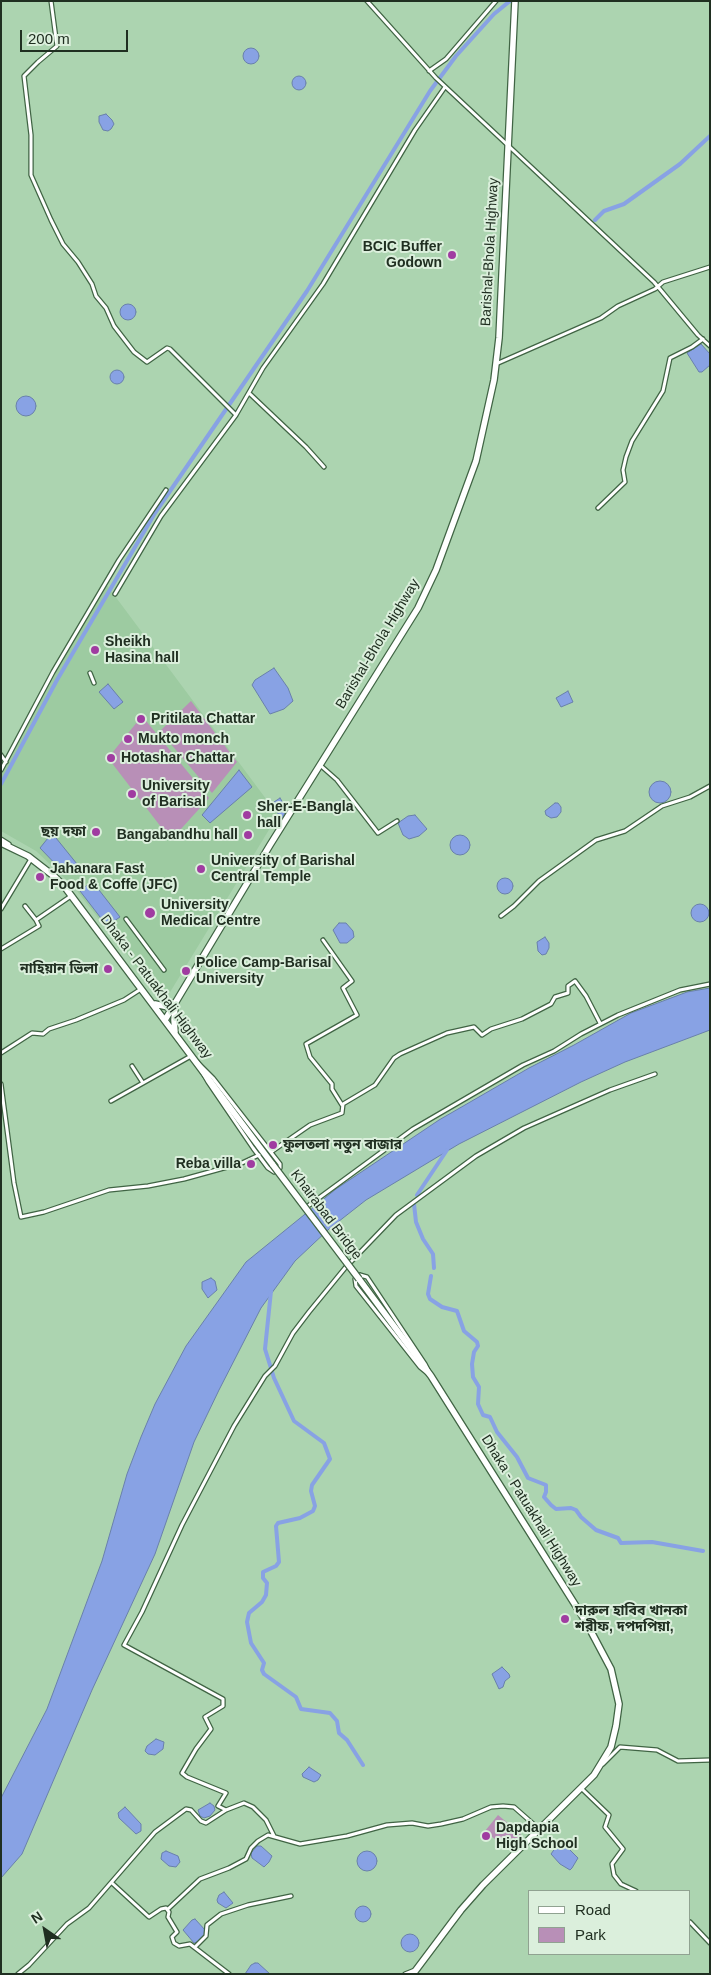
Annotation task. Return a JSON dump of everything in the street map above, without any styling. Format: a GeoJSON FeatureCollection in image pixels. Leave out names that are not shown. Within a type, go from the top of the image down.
{"type":"FeatureCollection","features":[{"type":"Feature","properties":{"kind":"highway","name":"Barishal-Bhola Highway"},"geometry":{"type":"LineString","coordinates":[[165,1020],[319,764],[418,608],[436,570],[476,461],[496,365],[499,338],[515,3]]}},
{"type":"Feature","properties":{"kind":"highway","name":"Dhaka - Patuakhali Highway"},"geometry":{"type":"LineString","coordinates":[[1,844],[14,848],[32,859],[55,878],[71,896],[273,1166]]}},
{"type":"Feature","properties":{"kind":"highway"},"geometry":{"type":"LineString","coordinates":[[153,1004],[168,1007],[176,1002]]}},
{"type":"Feature","properties":{"kind":"highway"},"geometry":{"type":"LineString","coordinates":[[176,1002],[174,1020],[176,1034]]}},
{"type":"Feature","properties":{"kind":"highway","name":"Khairabad Bridge"},"geometry":{"type":"LineString","coordinates":[[273,1166],[359,1279]]}},
{"type":"Feature","properties":{"kind":"highway","name":"Dhaka - Patuakhali Highway"},"geometry":{"type":"LineString","coordinates":[[359,1279],[430,1376],[586,1622],[611,1669],[619,1704],[611,1747],[600,1768],[582,1789],[461,1910],[414,1972]]}},
{"type":"Feature","properties":{"kind":"street"},"geometry":{"type":"LineString","coordinates":[[52,1],[57,46],[24,76],[31,135],[31,175],[62,244],[78,262],[92,284],[96,296],[106,308],[114,326],[134,352],[147,362],[167,348],[170,349],[234,413]]}},
{"type":"Feature","properties":{"kind":"street"},"geometry":{"type":"LineString","coordinates":[[367,1],[429,71],[658,287],[710,346]]}},
{"type":"Feature","properties":{"kind":"street"},"geometry":{"type":"LineString","coordinates":[[429,71],[446,59],[496,1]]}},
{"type":"Feature","properties":{"kind":"street"},"geometry":{"type":"LineString","coordinates":[[115,594],[161,516],[323,284],[415,130],[444,86]]}},
{"type":"Feature","properties":{"kind":"street"},"geometry":{"type":"LineString","coordinates":[[496,365],[601,318],[618,306],[658,287],[663,282],[710,267]]}},
{"type":"Feature","properties":{"kind":"street"},"geometry":{"type":"LineString","coordinates":[[598,508],[625,482],[623,470],[626,457],[632,441],[663,391],[670,358],[703,339]]}},
{"type":"Feature","properties":{"kind":"street"},"geometry":{"type":"LineString","coordinates":[[248,392],[306,447],[324,467]]}},
{"type":"Feature","properties":{"kind":"street"},"geometry":{"type":"LineString","coordinates":[[1,770],[53,672],[119,560],[166,490]]}},
{"type":"Feature","properties":{"kind":"street"},"geometry":{"type":"LineString","coordinates":[[90,673],[94,683]]}},
{"type":"Feature","properties":{"kind":"street"},"geometry":{"type":"LineString","coordinates":[[1,755],[6,762]]}},
{"type":"Feature","properties":{"kind":"street"},"geometry":{"type":"LineString","coordinates":[[319,764],[338,780],[378,833],[397,821]]}},
{"type":"Feature","properties":{"kind":"street"},"geometry":{"type":"LineString","coordinates":[[501,916],[539,881],[596,840],[626,831],[662,806],[690,797],[710,786]]}},
{"type":"Feature","properties":{"kind":"street"},"geometry":{"type":"LineString","coordinates":[[1,839],[14,848]]}},
{"type":"Feature","properties":{"kind":"street"},"geometry":{"type":"LineString","coordinates":[[1,909],[32,859]]}},
{"type":"Feature","properties":{"kind":"street"},"geometry":{"type":"LineString","coordinates":[[36,920],[71,896]]}},
{"type":"Feature","properties":{"kind":"street"},"geometry":{"type":"LineString","coordinates":[[1,949],[39,926],[26,906]]}},
{"type":"Feature","properties":{"kind":"street"},"geometry":{"type":"LineString","coordinates":[[126,919],[164,970]]}},
{"type":"Feature","properties":{"kind":"street"},"geometry":{"type":"LineString","coordinates":[[271,1152],[310,1126],[342,1112],[342,1106],[332,1089],[332,1084],[310,1057],[306,1044],[357,1015],[342,988],[352,981],[323,940]]}},
{"type":"Feature","properties":{"kind":"street"},"geometry":{"type":"LineString","coordinates":[[342,1106],[375,1085],[394,1058],[400,1054],[447,1033],[470,1026],[474,1027],[482,1035],[491,1029],[522,1019],[551,1004],[555,997],[568,993],[568,986],[575,981],[586,996],[600,1023]]}},
{"type":"Feature","properties":{"kind":"street"},"geometry":{"type":"LineString","coordinates":[[308,1206],[413,1129],[509,1073],[554,1051],[600,1023],[680,990],[710,984]]}},
{"type":"Feature","properties":{"kind":"street"},"geometry":{"type":"LineString","coordinates":[[1,1053],[32,1033],[43,1034],[49,1029],[124,1000],[141,988]]}},
{"type":"Feature","properties":{"kind":"street"},"geometry":{"type":"LineString","coordinates":[[111,1101],[143,1083],[194,1059]]}},
{"type":"Feature","properties":{"kind":"street"},"geometry":{"type":"LineString","coordinates":[[194,1059],[213,1078],[280,1164],[280,1168],[274,1172],[268,1168],[194,1059]]}},
{"type":"Feature","properties":{"kind":"street"},"geometry":{"type":"LineString","coordinates":[[132,1066],[143,1083]]}},
{"type":"Feature","properties":{"kind":"street"},"geometry":{"type":"LineString","coordinates":[[226,1810],[218,1806],[226,1793],[187,1777],[182,1773],[196,1749],[211,1729],[205,1717],[223,1706],[224,1699],[124,1645],[142,1612],[213,1463],[265,1376],[275,1366],[293,1333],[345,1268],[396,1215],[476,1156],[524,1128],[610,1090],[655,1074]]}},
{"type":"Feature","properties":{"kind":"street"},"geometry":{"type":"LineString","coordinates":[[1,1084],[14,1183],[21,1217],[44,1212],[109,1190],[148,1186],[184,1179],[242,1163],[259,1155]]}},
{"type":"Feature","properties":{"kind":"street"},"geometry":{"type":"LineString","coordinates":[[360,1275],[367,1277],[425,1364],[430,1376],[420,1367],[356,1286],[355,1279],[360,1275]]}},
{"type":"Feature","properties":{"kind":"street"},"geometry":{"type":"LineString","coordinates":[[600,1768],[620,1747],[658,1750],[678,1761],[710,1760]]}},
{"type":"Feature","properties":{"kind":"street"},"geometry":{"type":"LineString","coordinates":[[582,1789],[609,1815],[605,1827],[623,1849],[612,1864],[614,1875],[621,1884],[634,1890]]}},
{"type":"Feature","properties":{"kind":"street"},"geometry":{"type":"LineString","coordinates":[[18,1974],[29,1965],[67,1924],[89,1908],[155,1832],[186,1808],[206,1823],[226,1810],[244,1803],[253,1807],[266,1820],[275,1836]]}},
{"type":"Feature","properties":{"kind":"street"},"geometry":{"type":"LineString","coordinates":[[229,1974],[190,1944],[179,1946],[174,1943],[172,1936],[177,1932],[168,1917],[168,1910],[200,1879],[230,1868],[246,1859],[250,1848],[268,1835],[300,1844],[347,1836],[387,1825],[412,1823],[428,1826],[463,1820],[491,1807],[503,1806],[514,1808],[540,1830]]}},
{"type":"Feature","properties":{"kind":"street"},"geometry":{"type":"LineString","coordinates":[[112,1883],[149,1918],[163,1908],[168,1910]]}},
{"type":"Feature","properties":{"kind":"street"},"geometry":{"type":"LineString","coordinates":[[194,1947],[206,1936],[207,1925],[221,1914],[248,1905],[291,1896]]}},
{"type":"Feature","properties":{"kind":"street"},"geometry":{"type":"LineString","coordinates":[[691,1923],[710,1943]]}},
{"type":"Feature","properties":{"kind":"street"},"geometry":{"type":"LineString","coordinates":[[405,1974],[414,1972]]}},
{"type":"Feature","properties":{"kind":"shaded area","name":"University of Barisal"},"geometry":{"type":"Polygon","coordinates":[[[106,584],[278,815],[164,1002],[74,887],[36,851],[1,831],[1,772],[52,676],[106,584]]]}},
{"type":"Feature","properties":{"kind":"green space"},"geometry":{"type":"Polygon","coordinates":[[[191,701],[237,762],[212,793],[160,731],[191,701]]]}},
{"type":"Feature","properties":{"kind":"green space"},"geometry":{"type":"Polygon","coordinates":[[[142,716],[209,798],[171,840],[108,758],[142,716]]]}},
{"type":"Feature","properties":{"kind":"green space"},"geometry":{"type":"Polygon","coordinates":[[[498,1815],[521,1834],[508,1850],[485,1831],[498,1815]]]}},
{"type":"Feature","properties":{"kind":"water"},"geometry":{"type":"Polygon","coordinates":[[[251,48],[257,50],[259,56],[257,62],[251,64],[245,62],[243,56],[245,50],[251,48]]]}},
{"type":"Feature","properties":{"kind":"water"},"geometry":{"type":"Polygon","coordinates":[[[296,76],[302,76],[306,83],[302,90],[296,90],[292,86],[292,80],[296,76]]]}},
{"type":"Feature","properties":{"kind":"water"},"geometry":{"type":"Polygon","coordinates":[[[106,114],[114,124],[108,131],[103,130],[99,122],[99,116],[106,114]]]}},
{"type":"Feature","properties":{"kind":"water"},"geometry":{"type":"Polygon","coordinates":[[[128,304],[134,306],[136,312],[134,318],[128,320],[122,318],[120,312],[122,306],[128,304]]]}},
{"type":"Feature","properties":{"kind":"water"},"geometry":{"type":"Polygon","coordinates":[[[701,344],[710,354],[710,365],[702,372],[699,372],[687,353],[701,344]]]}},
{"type":"Feature","properties":{"kind":"water"},"geometry":{"type":"Polygon","coordinates":[[[114,370],[120,370],[124,377],[120,384],[114,384],[110,380],[110,374],[114,370]]]}},
{"type":"Feature","properties":{"kind":"water"},"geometry":{"type":"Polygon","coordinates":[[[26,396],[33,399],[36,406],[33,413],[26,416],[19,413],[16,406],[19,399],[26,396]]]}},
{"type":"Feature","properties":{"kind":"water"},"geometry":{"type":"Polygon","coordinates":[[[274,668],[288,688],[293,701],[284,709],[270,714],[252,685],[255,680],[274,668]]]}},
{"type":"Feature","properties":{"kind":"water"},"geometry":{"type":"Polygon","coordinates":[[[108,684],[123,702],[114,709],[99,692],[108,684]]]}},
{"type":"Feature","properties":{"kind":"water"},"geometry":{"type":"Polygon","coordinates":[[[568,691],[573,702],[561,707],[556,698],[568,691]]]}},
{"type":"Feature","properties":{"kind":"water"},"geometry":{"type":"Polygon","coordinates":[[[239,770],[252,787],[210,823],[202,815],[239,770]]]}},
{"type":"Feature","properties":{"kind":"water"},"geometry":{"type":"Polygon","coordinates":[[[660,781],[668,784],[671,792],[668,800],[660,803],[652,800],[649,792],[652,784],[660,781]]]}},
{"type":"Feature","properties":{"kind":"water"},"geometry":{"type":"Polygon","coordinates":[[[280,798],[287,809],[282,819],[271,804],[280,798]]]}},
{"type":"Feature","properties":{"kind":"water"},"geometry":{"type":"Polygon","coordinates":[[[555,803],[558,803],[561,807],[561,812],[557,817],[551,818],[546,815],[545,811],[555,803]]]}},
{"type":"Feature","properties":{"kind":"water"},"geometry":{"type":"Polygon","coordinates":[[[415,815],[427,829],[419,836],[409,839],[403,835],[398,823],[408,816],[415,815]]]}},
{"type":"Feature","properties":{"kind":"water"},"geometry":{"type":"Polygon","coordinates":[[[52,833],[77,864],[64,873],[40,848],[52,833]]]}},
{"type":"Feature","properties":{"kind":"water"},"geometry":{"type":"Polygon","coordinates":[[[460,835],[467,838],[470,845],[467,852],[460,855],[453,852],[450,845],[453,838],[460,835]]]}},
{"type":"Feature","properties":{"kind":"water"},"geometry":{"type":"Polygon","coordinates":[[[505,878],[513,886],[505,894],[497,886],[505,878]]]}},
{"type":"Feature","properties":{"kind":"water"},"geometry":{"type":"Polygon","coordinates":[[[92,881],[120,917],[107,926],[80,891],[92,881]]]}},
{"type":"Feature","properties":{"kind":"water"},"geometry":{"type":"Polygon","coordinates":[[[700,904],[706,907],[709,913],[706,919],[700,922],[694,919],[691,913],[694,907],[700,904]]]}},
{"type":"Feature","properties":{"kind":"water"},"geometry":{"type":"Polygon","coordinates":[[[339,923],[346,923],[353,931],[354,937],[347,943],[340,943],[333,930],[339,923]]]}},
{"type":"Feature","properties":{"kind":"water"},"geometry":{"type":"Polygon","coordinates":[[[545,937],[549,943],[549,948],[546,954],[542,955],[538,951],[537,942],[545,937]]]}},
{"type":"Feature","properties":{"kind":"water"},"geometry":{"type":"Polygon","coordinates":[[[710,988],[710,1030],[625,1062],[581,1082],[459,1144],[366,1200],[329,1229],[295,1261],[261,1308],[194,1442],[155,1554],[92,1690],[22,1854],[1,1878],[1,1798],[47,1709],[102,1561],[127,1474],[141,1437],[155,1404],[186,1346],[246,1262],[336,1189],[439,1120],[529,1068],[631,1013],[687,992],[710,988]]]}},
{"type":"Feature","properties":{"kind":"water"},"geometry":{"type":"Polygon","coordinates":[[[211,1278],[215,1281],[217,1290],[208,1298],[202,1289],[202,1282],[211,1278]]]}},
{"type":"Feature","properties":{"kind":"water"},"geometry":{"type":"Polygon","coordinates":[[[502,1667],[510,1677],[505,1681],[503,1687],[499,1689],[492,1674],[502,1667]]]}},
{"type":"Feature","properties":{"kind":"water"},"geometry":{"type":"Polygon","coordinates":[[[156,1739],[164,1742],[163,1749],[155,1755],[148,1754],[145,1751],[147,1746],[156,1739]]]}},
{"type":"Feature","properties":{"kind":"water"},"geometry":{"type":"Polygon","coordinates":[[[309,1767],[321,1775],[314,1782],[303,1777],[302,1774],[309,1767]]]}},
{"type":"Feature","properties":{"kind":"water"},"geometry":{"type":"Polygon","coordinates":[[[210,1803],[214,1806],[215,1810],[210,1816],[204,1818],[200,1816],[198,1810],[210,1803]]]}},
{"type":"Feature","properties":{"kind":"water"},"geometry":{"type":"Polygon","coordinates":[[[125,1807],[141,1824],[141,1831],[136,1834],[119,1818],[118,1813],[125,1807]]]}},
{"type":"Feature","properties":{"kind":"water"},"geometry":{"type":"Polygon","coordinates":[[[563,1843],[578,1858],[570,1870],[560,1864],[551,1854],[558,1844],[563,1843]]]}},
{"type":"Feature","properties":{"kind":"water"},"geometry":{"type":"Polygon","coordinates":[[[257,1846],[261,1846],[272,1856],[264,1867],[252,1858],[251,1853],[257,1846]]]}},
{"type":"Feature","properties":{"kind":"water"},"geometry":{"type":"Polygon","coordinates":[[[166,1851],[178,1856],[180,1862],[176,1867],[169,1866],[161,1859],[162,1853],[166,1851]]]}},
{"type":"Feature","properties":{"kind":"water"},"geometry":{"type":"Polygon","coordinates":[[[367,1851],[374,1854],[377,1861],[374,1868],[367,1871],[360,1868],[357,1861],[360,1854],[367,1851]]]}},
{"type":"Feature","properties":{"kind":"water"},"geometry":{"type":"Polygon","coordinates":[[[224,1892],[233,1903],[226,1908],[218,1903],[217,1900],[219,1895],[224,1892]]]}},
{"type":"Feature","properties":{"kind":"water"},"geometry":{"type":"Polygon","coordinates":[[[363,1906],[369,1908],[371,1914],[369,1920],[363,1922],[357,1920],[355,1914],[357,1908],[363,1906]]]}},
{"type":"Feature","properties":{"kind":"water"},"geometry":{"type":"Polygon","coordinates":[[[195,1919],[206,1931],[200,1941],[194,1943],[183,1930],[195,1919]]]}},
{"type":"Feature","properties":{"kind":"water"},"geometry":{"type":"Polygon","coordinates":[[[410,1934],[418,1939],[419,1943],[414,1951],[410,1952],[402,1947],[401,1943],[406,1935],[410,1934]]]}},
{"type":"Feature","properties":{"kind":"water"},"geometry":{"type":"Polygon","coordinates":[[[258,1963],[270,1974],[245,1974],[251,1965],[258,1963]]]}},
{"type":"Feature","properties":{"kind":"waterway"},"geometry":{"type":"LineString","coordinates":[[1,784],[57,680],[155,513],[307,291],[430,91],[456,56],[494,14],[510,1]]}},
{"type":"Feature","properties":{"kind":"waterway"},"geometry":{"type":"LineString","coordinates":[[595,220],[604,211],[624,204],[680,164],[710,136]]}},
{"type":"Feature","properties":{"kind":"waterway"},"geometry":{"type":"LineString","coordinates":[[417,1195],[447,1150]]}},
{"type":"Feature","properties":{"kind":"waterway"},"geometry":{"type":"LineString","coordinates":[[414,1204],[416,1222],[423,1239],[433,1254],[434,1268]]}},
{"type":"Feature","properties":{"kind":"waterway"},"geometry":{"type":"LineString","coordinates":[[431,1276],[428,1294],[430,1299],[442,1307],[457,1311],[464,1331],[477,1342],[478,1346],[474,1352],[472,1364],[473,1377],[479,1387],[478,1404],[483,1415],[490,1417],[497,1432],[517,1457],[528,1478],[546,1485],[544,1497],[551,1505],[556,1509],[571,1508],[576,1510],[596,1530],[618,1538],[621,1543],[652,1542],[703,1551]]}},
{"type":"Feature","properties":{"kind":"waterway"},"geometry":{"type":"LineString","coordinates":[[271,1291],[265,1349],[274,1378],[294,1421],[324,1443],[330,1459],[312,1485],[311,1491],[315,1506],[313,1511],[300,1518],[278,1523],[276,1526],[279,1562],[276,1566],[263,1572],[263,1578],[267,1583],[266,1595],[262,1602],[249,1613],[247,1622],[251,1643],[264,1663],[262,1670],[264,1674],[296,1697],[301,1709],[330,1713],[337,1721],[339,1733],[347,1740],[363,1765]]}},
{"type":"Feature","properties":{"kind":"place","name":"BCIC Buffer Godown"},"geometry":{"type":"Point","coordinates":[452,255]}},
{"type":"Feature","properties":{"kind":"place","name":"Sheikh Hasina hall"},"geometry":{"type":"Point","coordinates":[95,650]}},
{"type":"Feature","properties":{"kind":"place","name":"Pritilata Chattar"},"geometry":{"type":"Point","coordinates":[141,719]}},
{"type":"Feature","properties":{"kind":"place","name":"Mukto monch"},"geometry":{"type":"Point","coordinates":[128,739]}},
{"type":"Feature","properties":{"kind":"place","name":"Hotashar Chattar"},"geometry":{"type":"Point","coordinates":[111,758]}},
{"type":"Feature","properties":{"kind":"place","name":"University of Barisal"},"geometry":{"type":"Point","coordinates":[132,794]}},
{"type":"Feature","properties":{"kind":"place","name":"Sher-E-Bangla hall"},"geometry":{"type":"Point","coordinates":[247,815]}},
{"type":"Feature","properties":{"kind":"place","name":"ছয় দফা"},"geometry":{"type":"Point","coordinates":[96,832]}},
{"type":"Feature","properties":{"kind":"place","name":"Bangabandhu hall"},"geometry":{"type":"Point","coordinates":[248,835]}},
{"type":"Feature","properties":{"kind":"place","name":"University of Barishal Central Temple"},"geometry":{"type":"Point","coordinates":[201,869]}},
{"type":"Feature","properties":{"kind":"place","name":"Jahanara Fast Food & Coffe (JFC)"},"geometry":{"type":"Point","coordinates":[40,877]}},
{"type":"Feature","properties":{"kind":"place","name":"University Medical Centre"},"geometry":{"type":"Point","coordinates":[150,913]}},
{"type":"Feature","properties":{"kind":"place","name":"নাহিয়ান ভিলা"},"geometry":{"type":"Point","coordinates":[108,969]}},
{"type":"Feature","properties":{"kind":"place","name":"Police Camp-Barisal University"},"geometry":{"type":"Point","coordinates":[186,971]}},
{"type":"Feature","properties":{"kind":"place","name":"ফুলতলা নতুন বাজার"},"geometry":{"type":"Point","coordinates":[273,1145]}},
{"type":"Feature","properties":{"kind":"place","name":"Reba villa"},"geometry":{"type":"Point","coordinates":[251,1164]}},
{"type":"Feature","properties":{"kind":"place","name":"দারুল হাবিব খানকা শরীফ, দপদপিয়া,"},"geometry":{"type":"Point","coordinates":[565,1619]}},
{"type":"Feature","properties":{"kind":"place","name":"Dapdapia High School"},"geometry":{"type":"Point","coordinates":[486,1836]}}]}
